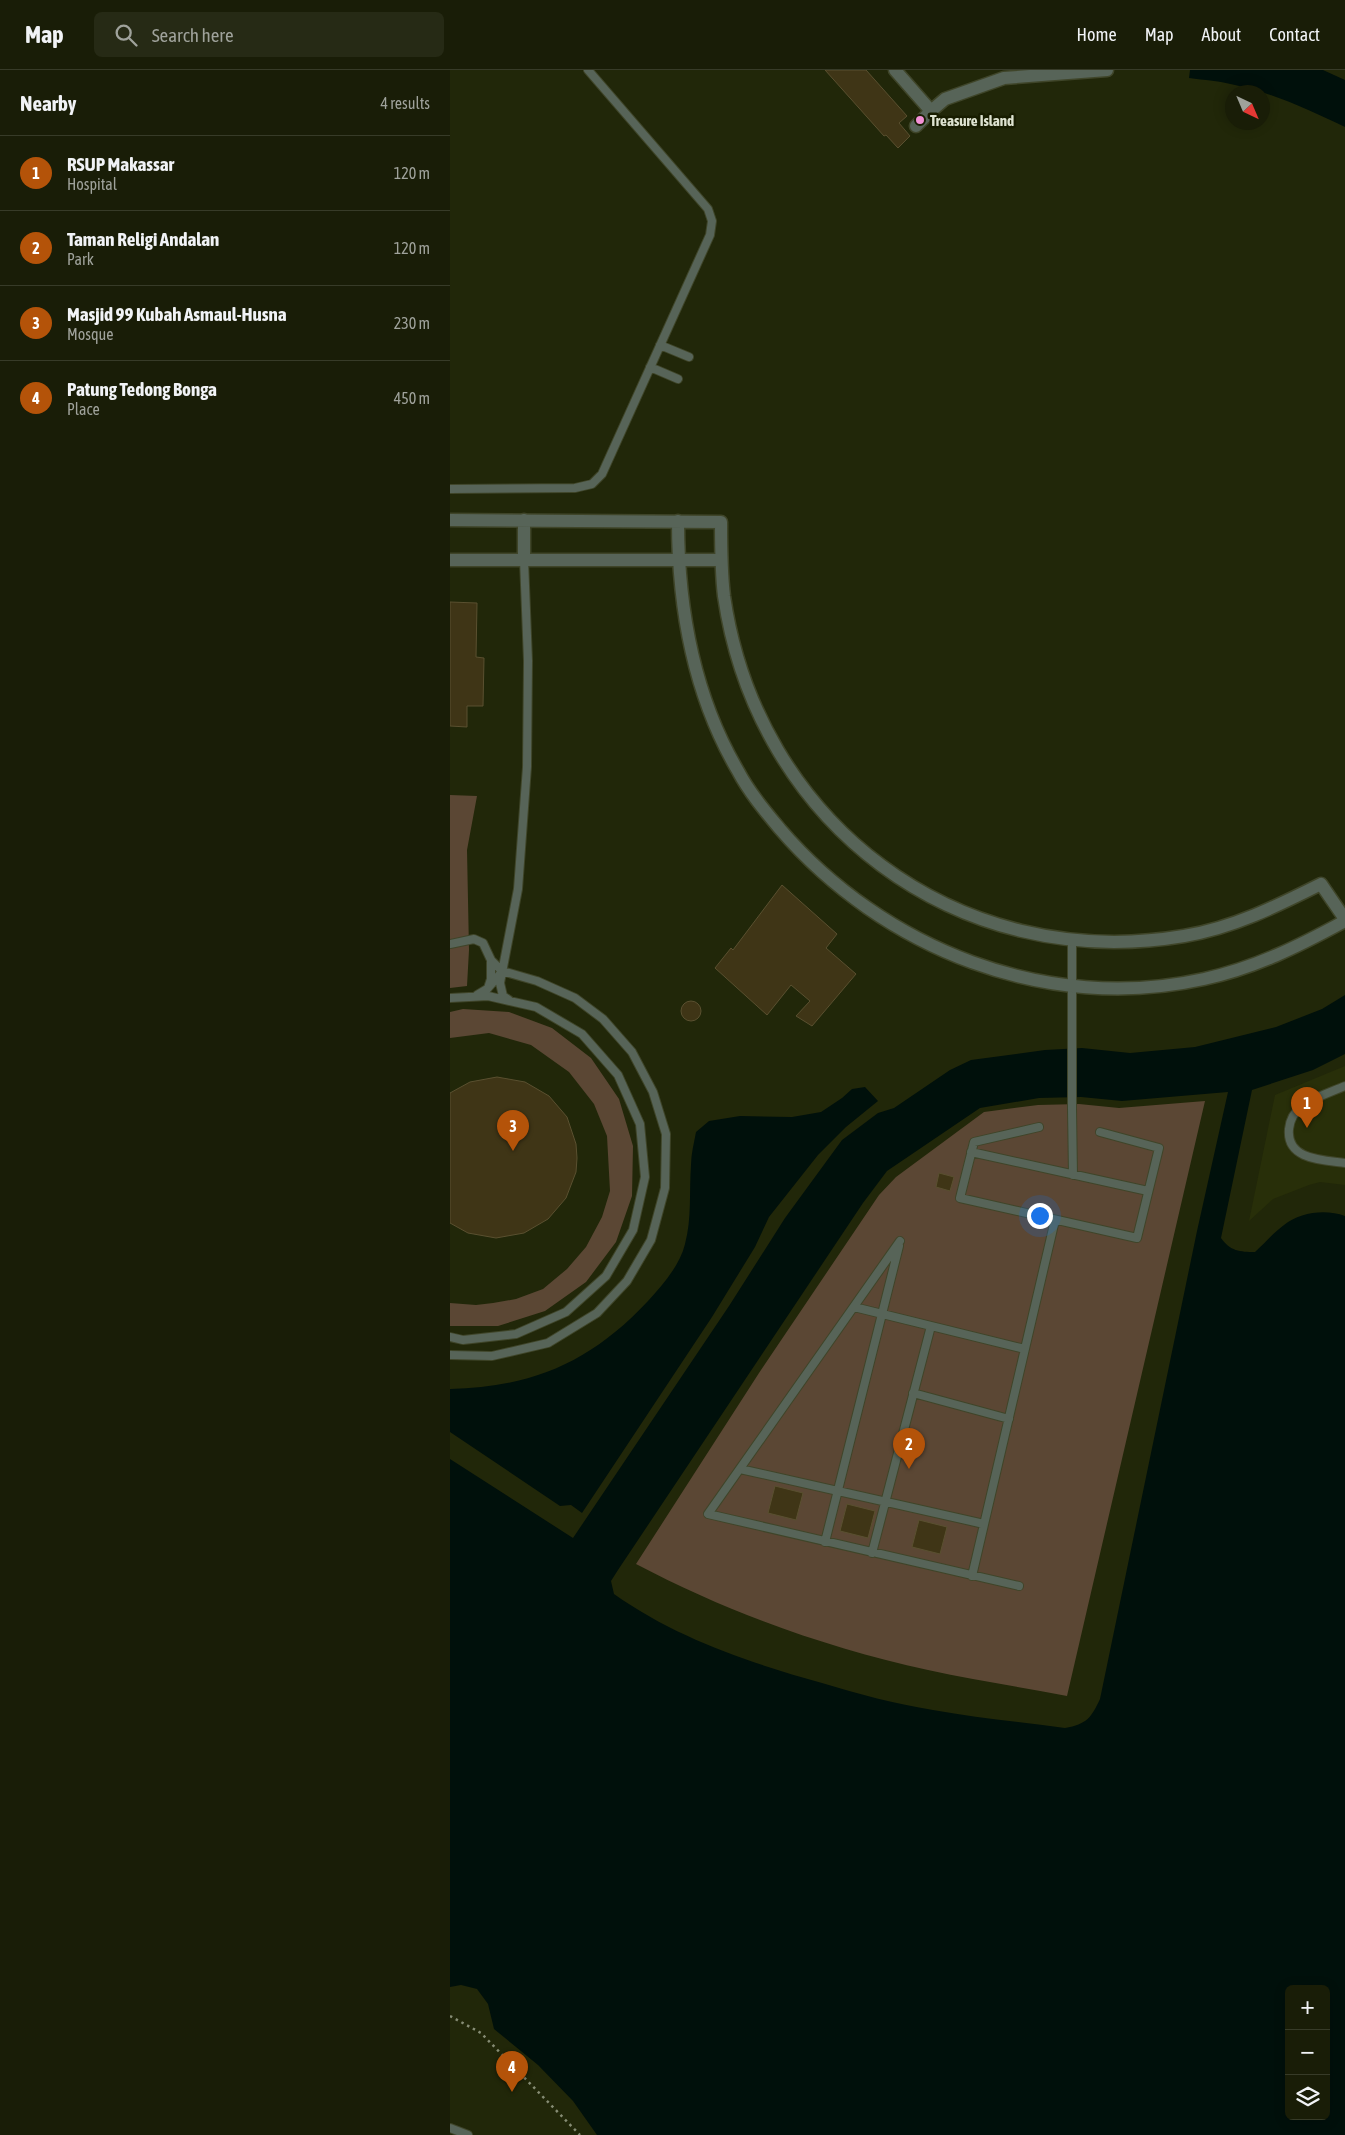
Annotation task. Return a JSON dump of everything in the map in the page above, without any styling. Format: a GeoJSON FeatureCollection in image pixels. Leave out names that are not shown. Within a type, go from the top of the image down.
{"type":"FeatureCollection","features":[{"type":"Feature","properties":{"kind":"street"},"geometry":{"type":"LineString","coordinates":[[895,70],[931,111]]}},
{"type":"Feature","properties":{"kind":"street"},"geometry":{"type":"LineString","coordinates":[[916,126],[945,99],[1004,78],[1107,70]]}},
{"type":"Feature","properties":{"kind":"street"},"geometry":{"type":"LineString","coordinates":[[450,520],[678,521],[721,522],[721,560],[724,596],[736,652],[754,702],[785,762],[820,810],[866,853],[919,891],[967,914],[1021,931],[1072,941],[1131,942],[1185,936],[1227,926],[1274,908],[1321,884],[1345,920],[1292,950],[1238,970],[1204,980],[1169,985],[1120,988],[1072,987],[1035,981],[992,970],[921,940],[870,911],[820,871],[794,846],[738,772],[714,722],[696,670],[685,616],[678,560],[678,521]]}},
{"type":"Feature","properties":{"kind":"street"},"geometry":{"type":"LineString","coordinates":[[524,520],[524,560]]}},
{"type":"Feature","properties":{"kind":"street"},"geometry":{"type":"LineString","coordinates":[[450,560],[721,560]]}},
{"type":"Feature","properties":{"kind":"lane"},"geometry":{"type":"LineString","coordinates":[[450,489],[575,488],[592,484],[602,474],[710,235],[712,221],[708,209],[588,70]]}},
{"type":"Feature","properties":{"kind":"lane"},"geometry":{"type":"LineString","coordinates":[[660,344],[688,356]]}},
{"type":"Feature","properties":{"kind":"lane"},"geometry":{"type":"LineString","coordinates":[[650,367],[678,379]]}},
{"type":"Feature","properties":{"kind":"lane"},"geometry":{"type":"LineString","coordinates":[[510,1001],[503,996],[500,983],[518,889],[527,767],[528,660],[524,560]]}},
{"type":"Feature","properties":{"kind":"lane"},"geometry":{"type":"LineString","coordinates":[[450,944],[474,939],[483,943],[491,960],[502,971],[536,981],[575,998],[604,1020],[632,1052],[653,1092],[666,1134],[665,1188],[651,1240],[627,1281],[596,1313],[548,1343],[492,1356],[450,1355]]}},
{"type":"Feature","properties":{"kind":"lane"},"geometry":{"type":"LineString","coordinates":[[1072,941],[1073,1175]]}},
{"type":"Feature","properties":{"kind":"lane"},"geometry":{"type":"LineString","coordinates":[[487,989],[492,979],[491,960]]}},
{"type":"Feature","properties":{"kind":"lane"},"geometry":{"type":"LineString","coordinates":[[474,997],[487,989],[502,971]]}},
{"type":"Feature","properties":{"kind":"lane"},"geometry":{"type":"LineString","coordinates":[[500,983],[508,976],[516,975]]}},
{"type":"Feature","properties":{"kind":"lane"},"geometry":{"type":"LineString","coordinates":[[450,998],[488,996],[536,1007],[582,1034],[618,1074],[640,1124],[644,1177],[633,1230],[606,1276],[566,1312],[516,1334],[463,1340],[450,1337]]}},
{"type":"Feature","properties":{"kind":"lane"},"geometry":{"type":"LineString","coordinates":[[1345,1086],[1313,1099],[1302,1106],[1293,1115],[1289,1124],[1288,1136],[1297,1152],[1306,1157],[1345,1162]]}},
{"type":"Feature","properties":{"kind":"lane"},"geometry":{"type":"LineString","coordinates":[[1039,1127],[974,1142],[960,1198],[1136,1238],[1158,1148],[1100,1132]]}},
{"type":"Feature","properties":{"kind":"lane"},"geometry":{"type":"LineString","coordinates":[[971,1152],[1148,1191]]}},
{"type":"Feature","properties":{"kind":"lane"},"geometry":{"type":"LineString","coordinates":[[972,1576],[1055,1220]]}},
{"type":"Feature","properties":{"kind":"lane"},"geometry":{"type":"LineString","coordinates":[[825,1542],[900,1241],[708,1514],[825,1542],[1018,1586]]}},
{"type":"Feature","properties":{"kind":"lane"},"geometry":{"type":"LineString","coordinates":[[854,1307],[1025,1349]]}},
{"type":"Feature","properties":{"kind":"lane"},"geometry":{"type":"LineString","coordinates":[[872,1552],[931,1326]]}},
{"type":"Feature","properties":{"kind":"lane"},"geometry":{"type":"LineString","coordinates":[[913,1393],[1009,1419]]}},
{"type":"Feature","properties":{"kind":"lane"},"geometry":{"type":"LineString","coordinates":[[740,1468],[984,1524]]}},
{"type":"Feature","properties":{"kind":"lane"},"geometry":{"type":"LineString","coordinates":[[450,2128],[468,2135]]}},
{"type":"Feature","properties":{"kind":"path"},"geometry":{"type":"LineString","coordinates":[[450,2016],[481,2033],[580,2135]]}},
{"type":"Feature","properties":{"kind":"shaded area"},"geometry":{"type":"Polygon","coordinates":[[[1190,70],[1323,70],[1345,80],[1345,127],[1270,95],[1270,85],[1236,85],[1189,78],[1190,70]]]}},
{"type":"Feature","properties":{"kind":"shaded area"},"geometry":{"type":"Polygon","coordinates":[[[450,795],[477,796],[467,850],[469,950],[467,986],[450,988],[450,795]]]}},
{"type":"Feature","properties":{"kind":"shaded area"},"geometry":{"type":"Polygon","coordinates":[[[1345,995],[1345,1054],[1313,1070],[1252,1090],[1221,1238],[1228,1246],[1236,1250],[1255,1252],[1280,1228],[1298,1217],[1322,1212],[1345,1216],[1345,2135],[597,2135],[573,2101],[538,2065],[494,2029],[488,2004],[477,1989],[461,1985],[450,1987],[450,1459],[573,1538],[729,1306],[785,1218],[842,1140],[878,1113],[894,1108],[950,1070],[971,1060],[1045,1050],[1082,1048],[1130,1053],[1195,1047],[1276,1027],[1322,1009],[1345,995]],[[1228,1092],[1122,1101],[1081,1097],[1039,1098],[980,1108],[887,1171],[863,1203],[618,1570],[611,1581],[614,1594],[663,1624],[714,1648],[768,1667],[863,1695],[905,1705],[982,1718],[1065,1728],[1083,1722],[1094,1711],[1100,1699],[1197,1231],[1228,1092]]]}},
{"type":"Feature","properties":{"kind":"shaded area"},"geometry":{"type":"Polygon","coordinates":[[[463,1009],[509,1012],[552,1028],[591,1058],[619,1099],[633,1146],[632,1196],[616,1242],[586,1282],[545,1311],[498,1326],[450,1326],[450,1303],[476,1305],[516,1299],[543,1289],[567,1269],[586,1247],[602,1217],[610,1191],[607,1136],[594,1104],[569,1072],[531,1045],[489,1033],[450,1038],[450,1012],[463,1009]]]}},
{"type":"Feature","properties":{"kind":"shaded area"},"geometry":{"type":"Polygon","coordinates":[[[1345,1066],[1345,1185],[1320,1182],[1309,1185],[1273,1199],[1249,1221],[1275,1095],[1345,1066]]]}},
{"type":"Feature","properties":{"kind":"shaded area"},"geometry":{"type":"Polygon","coordinates":[[[865,1087],[878,1101],[846,1127],[818,1155],[769,1217],[755,1247],[712,1317],[582,1513],[571,1505],[560,1506],[450,1432],[450,1389],[508,1383],[559,1367],[605,1340],[627,1322],[659,1289],[670,1275],[683,1252],[689,1224],[691,1161],[696,1132],[709,1121],[740,1116],[792,1117],[821,1112],[852,1089],[865,1087]]]}},
{"type":"Feature","properties":{"kind":"shaded area"},"geometry":{"type":"Polygon","coordinates":[[[1205,1101],[1067,1696],[928,1670],[816,1640],[707,1598],[636,1564],[759,1373],[879,1195],[896,1177],[984,1112],[1038,1105],[1079,1104],[1119,1108],[1205,1101]]]}},
{"type":"Feature","properties":{"kind":"building"},"geometry":{"type":"Polygon","coordinates":[[[825,70],[866,70],[907,116],[899,123],[910,136],[898,148],[886,135],[884,136],[825,70]]]}},
{"type":"Feature","properties":{"kind":"building"},"geometry":{"type":"Polygon","coordinates":[[[450,602],[477,603],[476,657],[484,658],[483,706],[467,706],[467,727],[450,726],[450,602]]]}},
{"type":"Feature","properties":{"kind":"building"},"geometry":{"type":"Polygon","coordinates":[[[782,885],[837,934],[826,948],[856,974],[812,1026],[796,1016],[810,1001],[791,985],[767,1015],[715,968],[731,948],[733,950],[782,885]]]}},
{"type":"Feature","properties":{"kind":"building"},"geometry":{"type":"Polygon","coordinates":[[[691,1001],[698,1004],[701,1011],[698,1018],[691,1021],[684,1018],[681,1011],[684,1004],[691,1001]]]}},
{"type":"Feature","properties":{"kind":"building"},"geometry":{"type":"Polygon","coordinates":[[[497,1077],[525,1082],[549,1096],[567,1117],[576,1144],[577,1158],[576,1172],[566,1198],[548,1219],[524,1233],[496,1238],[468,1233],[450,1223],[450,1093],[470,1082],[497,1077]]]}},
{"type":"Feature","properties":{"kind":"building"},"geometry":{"type":"Polygon","coordinates":[[[939,1173],[954,1177],[950,1191],[936,1187],[939,1173]]]}},
{"type":"Feature","properties":{"kind":"building"},"geometry":{"type":"Polygon","coordinates":[[[775,1486],[803,1493],[796,1520],[768,1513],[775,1486]]]}},
{"type":"Feature","properties":{"kind":"building"},"geometry":{"type":"Polygon","coordinates":[[[847,1504],[875,1511],[868,1538],[840,1531],[847,1504]]]}},
{"type":"Feature","properties":{"kind":"building"},"geometry":{"type":"Polygon","coordinates":[[[919,1520],[947,1527],[940,1554],[912,1547],[919,1520]]]}},
{"type":"Feature","properties":{"kind":"place","name":"Treasure Island"},"geometry":{"type":"Point","coordinates":[920,120]}},
{"type":"Feature","properties":{"kind":"place","name":"RSUP Makassar"},"geometry":{"type":"Point","coordinates":[1307,1128]}},
{"type":"Feature","properties":{"kind":"place","name":"Masjid 99 Kubah Asmaul-Husna"},"geometry":{"type":"Point","coordinates":[513,1151]}},
{"type":"Feature","properties":{"kind":"place","name":"Taman Religi Andalan"},"geometry":{"type":"Point","coordinates":[909,1469]}},
{"type":"Feature","properties":{"kind":"place","name":"Patung Tedong Bonga"},"geometry":{"type":"Point","coordinates":[512,2092]}}]}
